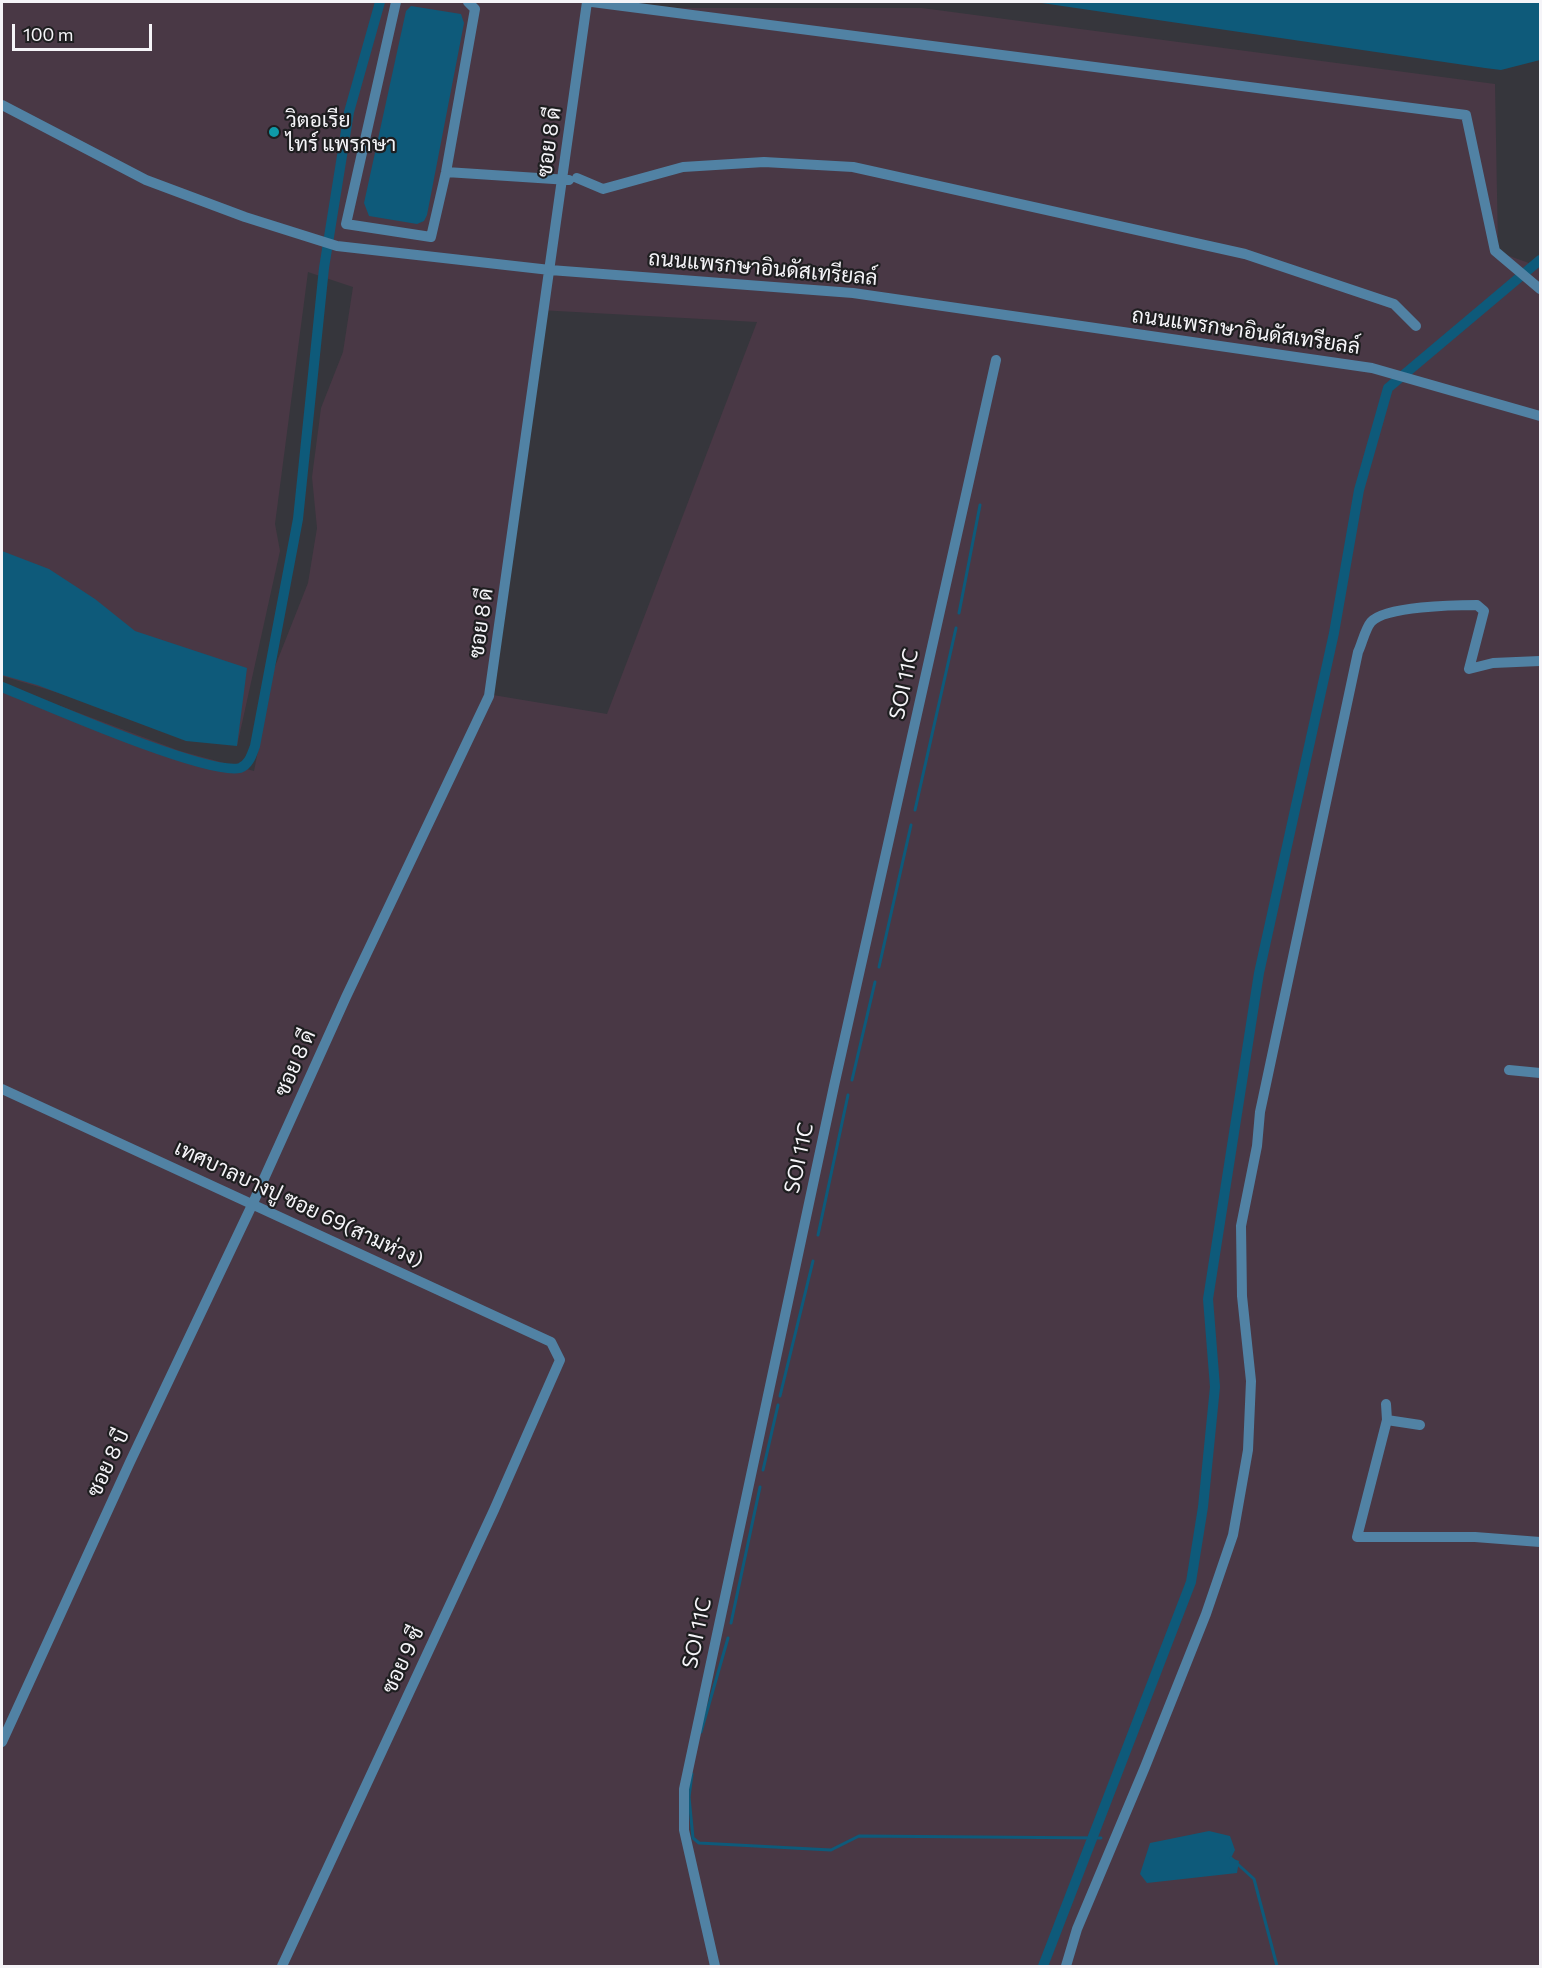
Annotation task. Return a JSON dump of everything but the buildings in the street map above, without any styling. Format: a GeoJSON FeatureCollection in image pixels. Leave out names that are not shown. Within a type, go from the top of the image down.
{"type":"FeatureCollection","features":[{"type":"Feature","properties":{"kind":"street"},"geometry":{"type":"LineString","coordinates":[[396,2],[346,224],[431,237],[446,172],[475,9],[468,2]]}},
{"type":"Feature","properties":{"kind":"street"},"geometry":{"type":"LineString","coordinates":[[590,2],[1466,115],[1495,251],[1540,288]]}},
{"type":"Feature","properties":{"kind":"street","name":"ซอย 8 ดี"},"geometry":{"type":"LineString","coordinates":[[253,1203],[346,996],[489,696],[550,270],[570,179],[590,2]]}},
{"type":"Feature","properties":{"kind":"street","name":"ถนนแพรกษาอินดัสเทรียลล์"},"geometry":{"type":"LineString","coordinates":[[2,105],[146,180],[245,217],[337,246],[550,270],[853,293],[1379,370],[1540,416]]}},
{"type":"Feature","properties":{"kind":"street"},"geometry":{"type":"LineString","coordinates":[[446,172],[570,179],[603,189],[683,167],[764,162],[853,167],[1245,254],[1394,304],[1416,326]]}},
{"type":"Feature","properties":{"kind":"street","name":"SOI 11C"},"geometry":{"type":"LineString","coordinates":[[715,1966],[684,1830],[684,1789],[832,1097],[996,360]]}},
{"type":"Feature","properties":{"kind":"street"},"geometry":{"type":"LineString","coordinates":[[1066,1966],[1085,1908],[1206,1614],[1235,1527],[1248,1450],[1251,1381],[1242,1296],[1241,1227],[1257,1146],[1260,1112],[1358,652],[1371,622],[1382,615],[1397,611],[1478,605],[1484,611],[1469,669],[1493,663],[1540,661]]}},
{"type":"Feature","properties":{"kind":"street"},"geometry":{"type":"LineString","coordinates":[[1509,1070],[1540,1073]]}},
{"type":"Feature","properties":{"kind":"street","name":"เทศบาลบางปู ซอย 69(สามห่วง)"},"geometry":{"type":"LineString","coordinates":[[2,1089],[551,1342],[560,1360],[557,1370]]}},
{"type":"Feature","properties":{"kind":"street","name":"ซอย 8 บี"},"geometry":{"type":"LineString","coordinates":[[2,1742],[130,1462],[253,1203]]}},
{"type":"Feature","properties":{"kind":"street","name":"ซอย 9 ซี"},"geometry":{"type":"LineString","coordinates":[[282,1966],[557,1370]]}},
{"type":"Feature","properties":{"kind":"street"},"geometry":{"type":"LineString","coordinates":[[1386,1404],[1387,1420],[1357,1537],[1474,1537],[1540,1542]]}},
{"type":"Feature","properties":{"kind":"street"},"geometry":{"type":"LineString","coordinates":[[1387,1420],[1420,1425]]}},
{"type":"Feature","properties":{"kind":"shaded area"},"geometry":{"type":"Polygon","coordinates":[[[2,2],[630,2],[676,8],[922,8],[1495,84],[1498,248],[1501,253],[1540,267],[1540,1966],[2,1966],[2,684],[180,751],[254,771],[274,669],[308,583],[317,528],[312,477],[321,408],[343,352],[353,287],[308,272],[275,524],[280,551],[237,746],[2,676],[2,2]],[[539,310],[487,694],[607,714],[757,322],[539,310]]]}},
{"type":"Feature","properties":{"kind":"water"},"geometry":{"type":"Polygon","coordinates":[[[1035,2],[1540,2],[1540,60],[1501,70],[1035,2]]]}},
{"type":"Feature","properties":{"kind":"water"},"geometry":{"type":"Polygon","coordinates":[[[411,6],[461,14],[464,23],[427,215],[424,221],[417,224],[369,216],[364,203],[406,11],[411,6]]]}},
{"type":"Feature","properties":{"kind":"water"},"geometry":{"type":"Polygon","coordinates":[[[2,551],[49,569],[95,599],[135,631],[247,668],[237,746],[186,741],[37,685],[2,675],[2,551]]]}},
{"type":"Feature","properties":{"kind":"water"},"geometry":{"type":"Polygon","coordinates":[[[1209,1831],[1230,1836],[1235,1850],[1231,1858],[1239,1861],[1237,1873],[1147,1883],[1140,1874],[1150,1843],[1209,1831]]]}},
{"type":"Feature","properties":{"kind":"waterway"},"geometry":{"type":"LineString","coordinates":[[2,687],[86,722],[194,761],[240,768],[250,759],[255,746],[298,519],[324,268],[349,112],[380,2]]}},
{"type":"Feature","properties":{"kind":"waterway"},"geometry":{"type":"LineString","coordinates":[[1043,1966],[1191,1582],[1203,1507],[1215,1387],[1208,1299],[1259,973],[1334,633],[1359,490],[1388,388],[1540,260]]}},
{"type":"Feature","properties":{"kind":"waterway"},"geometry":{"type":"LineString","coordinates":[[959,613],[980,505]]}},
{"type":"Feature","properties":{"kind":"waterway"},"geometry":{"type":"LineString","coordinates":[[915,810],[956,628]]}},
{"type":"Feature","properties":{"kind":"waterway"},"geometry":{"type":"LineString","coordinates":[[879,967],[911,825]]}},
{"type":"Feature","properties":{"kind":"waterway"},"geometry":{"type":"LineString","coordinates":[[852,1080],[875,982]]}},
{"type":"Feature","properties":{"kind":"waterway"},"geometry":{"type":"LineString","coordinates":[[818,1235],[848,1095]]}},
{"type":"Feature","properties":{"kind":"waterway"},"geometry":{"type":"LineString","coordinates":[[780,1396],[813,1261]]}},
{"type":"Feature","properties":{"kind":"waterway"},"geometry":{"type":"LineString","coordinates":[[763,1470],[778,1405]]}},
{"type":"Feature","properties":{"kind":"waterway"},"geometry":{"type":"LineString","coordinates":[[731,1623],[760,1487]]}},
{"type":"Feature","properties":{"kind":"waterway"},"geometry":{"type":"LineString","coordinates":[[701,1732],[728,1638]]}},
{"type":"Feature","properties":{"kind":"waterway"},"geometry":{"type":"LineString","coordinates":[[692,1774],[689,1797],[693,1838],[699,1843],[831,1850],[859,1836],[1101,1838]]}},
{"type":"Feature","properties":{"kind":"waterway"},"geometry":{"type":"LineString","coordinates":[[1231,1858],[1254,1879],[1277,1966]]}},
{"type":"Feature","properties":{"kind":"place","name":"วิตอเรีย ไทร์ แพรกษา"},"geometry":{"type":"Point","coordinates":[274,132]}}]}
